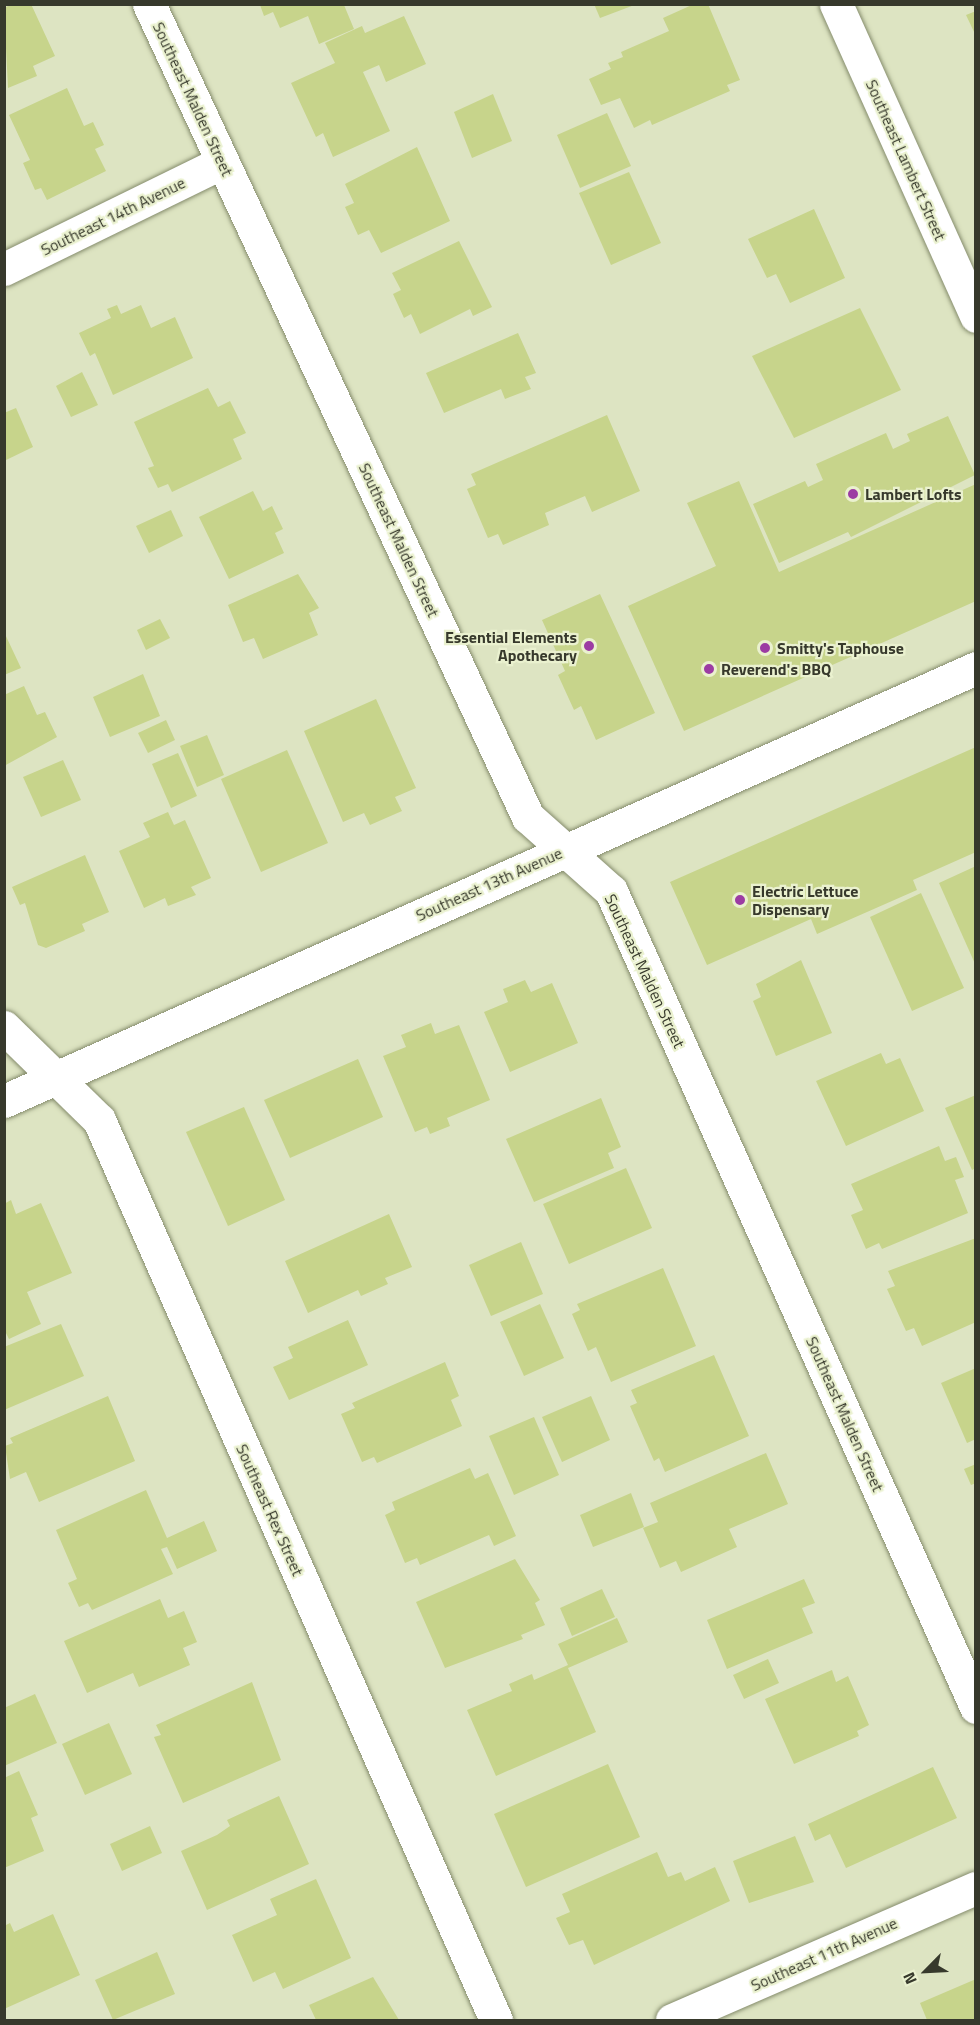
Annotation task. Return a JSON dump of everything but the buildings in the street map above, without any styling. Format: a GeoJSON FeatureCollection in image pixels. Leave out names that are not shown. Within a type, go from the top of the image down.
{"type":"FeatureCollection","features":[{"type":"Feature","properties":{"kind":"street","name":"Southeast Malden Street"},"geometry":{"type":"LineString","coordinates":[[149,4],[528,817],[611,891],[975,1707]]}},
{"type":"Feature","properties":{"kind":"street","name":"Southeast Lambert Street"},"geometry":{"type":"LineString","coordinates":[[836,4],[975,315]]}},
{"type":"Feature","properties":{"kind":"street","name":"Southeast 14th Avenue"},"geometry":{"type":"LineString","coordinates":[[4,269],[222,162]]}},
{"type":"Feature","properties":{"kind":"street","name":"Southeast 13th Avenue"},"geometry":{"type":"LineString","coordinates":[[4,1101],[975,668]]}},
{"type":"Feature","properties":{"kind":"street","name":"Southeast Rex Street"},"geometry":{"type":"LineString","coordinates":[[4,1028],[99,1120],[496,2020]]}},
{"type":"Feature","properties":{"kind":"street","name":"Southeast 11th Avenue"},"geometry":{"type":"LineString","coordinates":[[672,2020],[975,1888]]}},
{"type":"Feature","properties":{"kind":"place","name":"Lambert Lofts"},"geometry":{"type":"Point","coordinates":[853,494]}},
{"type":"Feature","properties":{"kind":"place","name":"Essential Elements Apothecary"},"geometry":{"type":"Point","coordinates":[589,646]}},
{"type":"Feature","properties":{"kind":"place","name":"Smitty's Taphouse"},"geometry":{"type":"Point","coordinates":[765,648]}},
{"type":"Feature","properties":{"kind":"place","name":"Reverend's BBQ"},"geometry":{"type":"Point","coordinates":[709,669]}},
{"type":"Feature","properties":{"kind":"place","name":"Electric Lettuce Dispensary"},"geometry":{"type":"Point","coordinates":[740,900]}}]}
